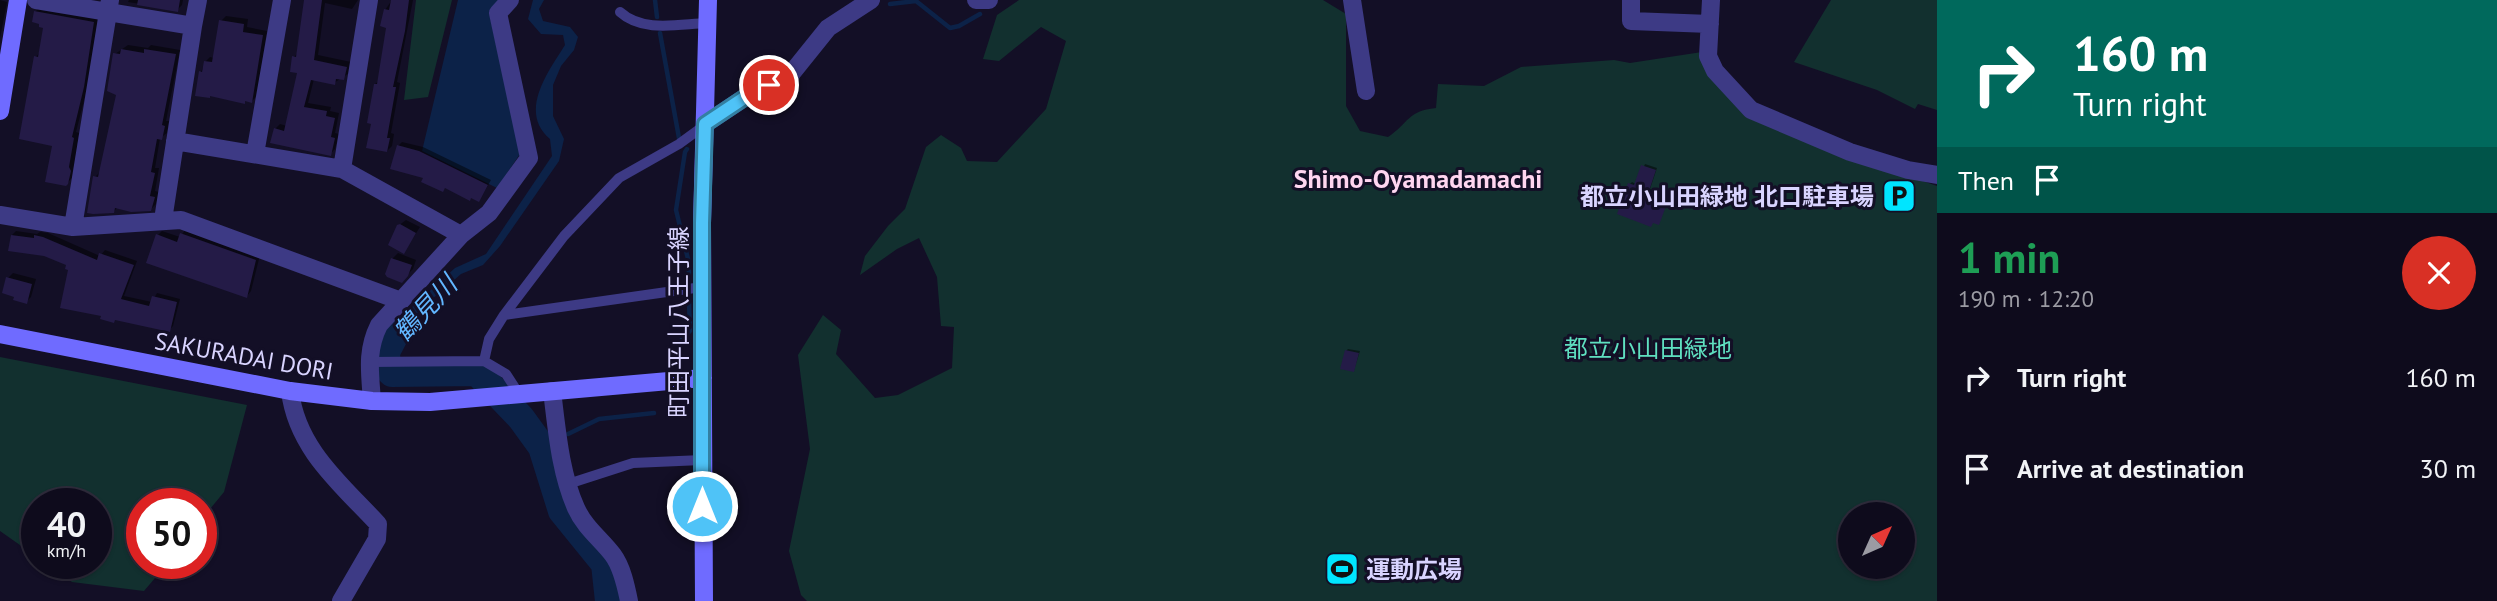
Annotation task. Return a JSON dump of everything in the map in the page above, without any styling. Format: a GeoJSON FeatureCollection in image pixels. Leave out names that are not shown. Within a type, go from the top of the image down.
{"type":"FeatureCollection","features":[{"type":"Feature","properties":{"kind":"street"},"geometry":{"type":"LineString","coordinates":[[0,106],[18,0]]}},
{"type":"Feature","properties":{"kind":"street"},"geometry":{"type":"LineString","coordinates":[[36,0],[109,6],[193,26]]}},
{"type":"Feature","properties":{"kind":"street"},"geometry":{"type":"LineString","coordinates":[[163,220],[198,0]]}},
{"type":"Feature","properties":{"kind":"street"},"geometry":{"type":"LineString","coordinates":[[255,155],[282,0]]}},
{"type":"Feature","properties":{"kind":"street"},"geometry":{"type":"LineString","coordinates":[[342,169],[369,0]]}},
{"type":"Feature","properties":{"kind":"street"},"geometry":{"type":"LineString","coordinates":[[372,401],[374,362],[371,341],[379,325],[461,234],[489,213],[529,158],[498,13],[509,0]]}},
{"type":"Feature","properties":{"kind":"street","name":"町田平山八王子線"},"geometry":{"type":"LineString","coordinates":[[704,601],[702,286],[708,0]]}},
{"type":"Feature","properties":{"kind":"street"},"geometry":{"type":"LineString","coordinates":[[976,0],[989,0]]}},
{"type":"Feature","properties":{"kind":"street"},"geometry":{"type":"LineString","coordinates":[[1352,0],[1366,91]]}},
{"type":"Feature","properties":{"kind":"street"},"geometry":{"type":"LineString","coordinates":[[1631,0],[1630,21],[1710,24]]}},
{"type":"Feature","properties":{"kind":"street"},"geometry":{"type":"LineString","coordinates":[[1711,0],[1708,56],[1715,72],[1751,110],[1850,152],[1908,170],[1937,175]]}},
{"type":"Feature","properties":{"kind":"street"},"geometry":{"type":"LineString","coordinates":[[705,124],[747,96],[792,74],[828,28],[865,1]]}},
{"type":"Feature","properties":{"kind":"street"},"geometry":{"type":"LineString","coordinates":[[73,228],[109,6]]}},
{"type":"Feature","properties":{"kind":"street"},"geometry":{"type":"LineString","coordinates":[[175,141],[342,169],[461,234]]}},
{"type":"Feature","properties":{"kind":"street"},"geometry":{"type":"LineString","coordinates":[[0,215],[73,228],[181,220],[401,301]]}},
{"type":"Feature","properties":{"kind":"street","name":"SAKURADAI DORI"},"geometry":{"type":"LineString","coordinates":[[0,334],[290,391],[372,401],[430,402],[518,394]]}},
{"type":"Feature","properties":{"kind":"street"},"geometry":{"type":"LineString","coordinates":[[518,394],[703,378]]}},
{"type":"Feature","properties":{"kind":"street"},"geometry":{"type":"LineString","coordinates":[[290,391],[293,411],[314,456],[379,524],[377,539],[341,601]]}},
{"type":"Feature","properties":{"kind":"street"},"geometry":{"type":"LineString","coordinates":[[552,391],[558,445],[576,509],[588,529],[614,556],[629,601]]}},
{"type":"Feature","properties":{"kind":"lane"},"geometry":{"type":"LineString","coordinates":[[620,12],[648,26],[707,23]]}},
{"type":"Feature","properties":{"kind":"lane"},"geometry":{"type":"LineString","coordinates":[[484,361],[489,340],[504,315],[564,236],[619,178],[679,144],[705,124]]}},
{"type":"Feature","properties":{"kind":"lane"},"geometry":{"type":"LineString","coordinates":[[504,315],[702,286]]}},
{"type":"Feature","properties":{"kind":"lane"},"geometry":{"type":"LineString","coordinates":[[374,362],[484,361],[506,374],[518,394]]}},
{"type":"Feature","properties":{"kind":"lane"},"geometry":{"type":"LineString","coordinates":[[568,484],[632,463],[702,460]]}},
{"type":"Feature","properties":{"kind":"green space"},"geometry":{"type":"Polygon","coordinates":[[[416,0],[452,0],[428,97],[404,100],[416,0]]]}},
{"type":"Feature","properties":{"kind":"green space","name":"都立小山田緑地"},"geometry":{"type":"Polygon","coordinates":[[[1019,0],[1323,0],[1346,14],[1346,106],[1360,131],[1388,137],[1414,115],[1436,108],[1438,84],[1484,86],[1521,67],[1614,60],[1630,63],[1702,52],[1709,73],[1804,140],[1937,186],[1937,601],[807,601],[801,595],[789,551],[810,449],[798,355],[823,315],[841,330],[836,354],[875,398],[898,395],[952,368],[954,327],[941,326],[937,277],[919,238],[897,249],[860,275],[865,256],[905,209],[926,147],[941,135],[961,148],[967,161],[997,162],[1046,109],[1066,41],[1041,27],[999,61],[983,59],[997,15],[1019,0]]]}},
{"type":"Feature","properties":{"kind":"green space"},"geometry":{"type":"Polygon","coordinates":[[[1831,0],[1937,0],[1937,110],[1918,104],[1915,109],[1877,90],[1794,62],[1831,0]]]}},
{"type":"Feature","properties":{"kind":"green space"},"geometry":{"type":"Polygon","coordinates":[[[0,357],[247,405],[224,492],[217,501],[217,488],[126,488],[126,579],[154,579],[144,591],[72,582],[68,579],[112,579],[112,488],[21,488],[21,546],[0,531],[0,357]]]}},
{"type":"Feature","properties":{"kind":"water"},"geometry":{"type":"Polygon","coordinates":[[[458,0],[499,0],[489,12],[520,154],[497,188],[422,151],[458,0]]]}},
{"type":"Feature","properties":{"kind":"water"},"geometry":{"type":"Polygon","coordinates":[[[533,0],[544,0],[539,9],[543,21],[570,27],[578,37],[574,50],[561,66],[553,85],[553,116],[564,139],[559,161],[500,246],[483,265],[461,274],[423,307],[396,338],[392,352],[393,369],[382,370],[380,351],[384,339],[399,319],[455,268],[486,254],[552,156],[550,139],[536,117],[536,105],[544,79],[565,45],[563,35],[541,34],[528,19],[533,0]]]}},
{"type":"Feature","properties":{"kind":"building"},"geometry":{"type":"Polygon","coordinates":[[[138,0],[180,0],[178,12],[137,5],[138,0]]]}},
{"type":"Feature","properties":{"kind":"building"},"geometry":{"type":"Polygon","coordinates":[[[304,0],[322,0],[314,60],[347,67],[344,80],[336,79],[335,85],[311,80],[304,107],[327,111],[326,116],[335,118],[331,156],[270,143],[274,128],[284,131],[297,73],[290,72],[292,56],[296,57],[304,0]]]}},
{"type":"Feature","properties":{"kind":"building"},"geometry":{"type":"Polygon","coordinates":[[[391,0],[409,0],[393,87],[396,87],[387,152],[366,148],[371,124],[367,123],[374,84],[377,84],[386,28],[380,26],[384,9],[389,10],[391,0]]]}},
{"type":"Feature","properties":{"kind":"building"},"geometry":{"type":"Polygon","coordinates":[[[34,11],[94,22],[84,87],[72,137],[69,167],[71,171],[66,186],[45,182],[52,146],[19,139],[34,56],[38,57],[43,28],[32,22],[34,11]]]}},
{"type":"Feature","properties":{"kind":"building"},"geometry":{"type":"Polygon","coordinates":[[[219,20],[244,24],[243,32],[263,35],[252,103],[195,96],[199,71],[202,72],[204,61],[212,62],[219,20]]]}},
{"type":"Feature","properties":{"kind":"building"},"geometry":{"type":"Polygon","coordinates":[[[121,49],[176,54],[162,125],[165,126],[162,140],[157,139],[151,172],[155,173],[150,196],[155,197],[151,211],[131,212],[115,208],[114,213],[87,213],[93,176],[98,177],[116,95],[107,91],[113,53],[120,54],[121,49]]]}},
{"type":"Feature","properties":{"kind":"building"},"geometry":{"type":"Polygon","coordinates":[[[397,145],[419,151],[488,185],[479,202],[471,198],[470,201],[445,188],[443,192],[421,182],[423,178],[390,169],[397,145]]]}},
{"type":"Feature","properties":{"kind":"building"},"geometry":{"type":"Polygon","coordinates":[[[1641,165],[1656,170],[1649,191],[1669,198],[1659,225],[1653,223],[1651,227],[1617,214],[1628,183],[1634,185],[1641,165]]]}},
{"type":"Feature","properties":{"kind":"building"},"geometry":{"type":"Polygon","coordinates":[[[397,225],[416,233],[404,254],[388,245],[397,225]]]}},
{"type":"Feature","properties":{"kind":"building"},"geometry":{"type":"Polygon","coordinates":[[[180,233],[256,260],[247,298],[146,263],[156,234],[177,242],[180,233]]]}},
{"type":"Feature","properties":{"kind":"building"},"geometry":{"type":"Polygon","coordinates":[[[11,235],[43,237],[97,260],[99,253],[134,265],[121,299],[149,306],[152,296],[177,302],[170,332],[115,320],[114,323],[100,319],[101,316],[60,308],[68,270],[65,269],[66,265],[44,256],[8,251],[11,235]]]}},
{"type":"Feature","properties":{"kind":"building"},"geometry":{"type":"Polygon","coordinates":[[[391,258],[412,265],[402,283],[385,274],[391,258]]]}},
{"type":"Feature","properties":{"kind":"building"},"geometry":{"type":"Polygon","coordinates":[[[6,277],[32,284],[27,304],[2,293],[6,277]]]}},
{"type":"Feature","properties":{"kind":"building"},"geometry":{"type":"Polygon","coordinates":[[[1345,350],[1359,353],[1354,372],[1340,369],[1345,350]]]}},
{"type":"Feature","properties":{"kind":"waterway"},"geometry":{"type":"LineString","coordinates":[[655,0],[657,17]]}},
{"type":"Feature","properties":{"kind":"waterway"},"geometry":{"type":"LineString","coordinates":[[890,4],[916,1],[950,28],[980,14]]}},
{"type":"Feature","properties":{"kind":"waterway"},"geometry":{"type":"LineString","coordinates":[[660,33],[679,138]]}},
{"type":"Feature","properties":{"kind":"waterway"},"geometry":{"type":"LineString","coordinates":[[687,149],[676,210],[689,273]]}},
{"type":"Feature","properties":{"kind":"waterway"},"geometry":{"type":"LineString","coordinates":[[682,339],[690,331],[689,302]]}},
{"type":"Feature","properties":{"kind":"waterway","name":"鶴見川"},"geometry":{"type":"LineString","coordinates":[[396,333],[386,352],[387,368],[392,373],[477,372],[521,418],[542,447],[562,511],[605,564],[609,601]]}},
{"type":"Feature","properties":{"kind":"waterway"},"geometry":{"type":"LineString","coordinates":[[568,434],[599,419],[654,413]]}},
{"type":"Feature","properties":{"kind":"waterway","name":"鶴見川"},"geometry":{"type":"LineString","coordinates":[[542,447],[548,444]]}},
{"type":"Feature","properties":{"kind":"place","name":"都立小山田緑地 北口駐車場"},"geometry":{"type":"Point","coordinates":[1899,196]}},
{"type":"Feature","properties":{"kind":"place","name":"運動広場"},"geometry":{"type":"Point","coordinates":[1342,569]}},
{"type":"Feature","properties":{"kind":"district","name":"Shimo-Oyamadamachi"},"geometry":{"type":"Point","coordinates":[1418,178]}},
{"type":"Feature","properties":{"kind":"route"},"geometry":{"type":"LineString","coordinates":[[702,506],[702,223],[705,124],[769,85]]}}]}
